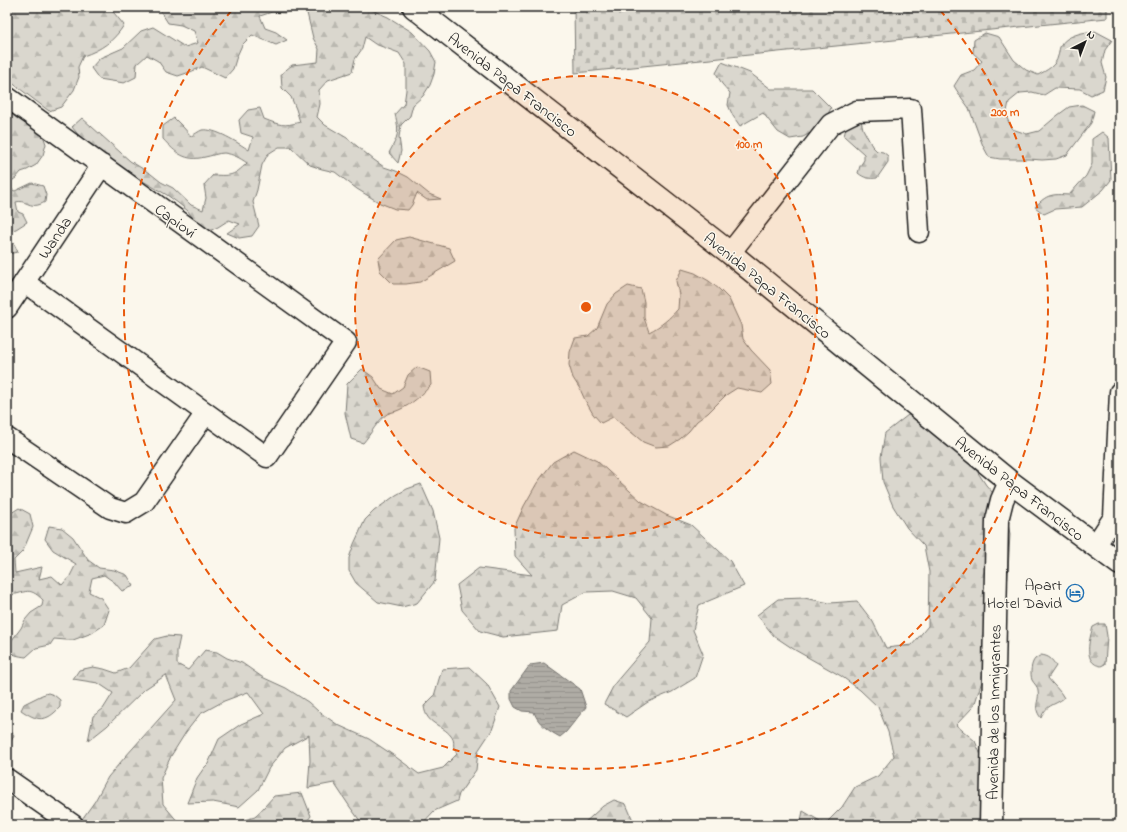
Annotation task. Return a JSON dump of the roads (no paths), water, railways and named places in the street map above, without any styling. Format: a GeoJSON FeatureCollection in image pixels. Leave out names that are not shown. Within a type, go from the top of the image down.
{"type":"FeatureCollection","features":[{"type":"Feature","properties":{"kind":"main road","name":"Avenida Papa Francisco"},"geometry":{"type":"LineString","coordinates":[[414,7],[730,253],[1010,482],[1120,564]]}},
{"type":"Feature","properties":{"kind":"main road","name":"Avenida de los Inmigrantes"},"geometry":{"type":"LineString","coordinates":[[991,825],[997,520],[1002,500],[1010,482]]}},
{"type":"Feature","properties":{"kind":"street","name":"Capioví"},"geometry":{"type":"LineString","coordinates":[[7,97],[346,342],[267,457],[206,413]]}},
{"type":"Feature","properties":{"kind":"street"},"geometry":{"type":"LineString","coordinates":[[730,253],[831,124],[857,111],[911,110],[920,232]]}},
{"type":"Feature","properties":{"kind":"street","name":"Wanda"},"geometry":{"type":"LineString","coordinates":[[7,308],[102,165]]}},
{"type":"Feature","properties":{"kind":"street"},"geometry":{"type":"LineString","coordinates":[[7,438],[110,508],[126,513],[144,502],[206,413],[24,282]]}},
{"type":"Feature","properties":{"kind":"street"},"geometry":{"type":"LineString","coordinates":[[1096,546],[1114,517],[1120,392]]}},
{"type":"Feature","properties":{"kind":"street"},"geometry":{"type":"LineString","coordinates":[[7,780],[73,825]]}},
{"type":"Feature","properties":{"kind":"place","name":"Apart Hotel David"},"geometry":{"type":"Point","coordinates":[1075,593]}}]}
